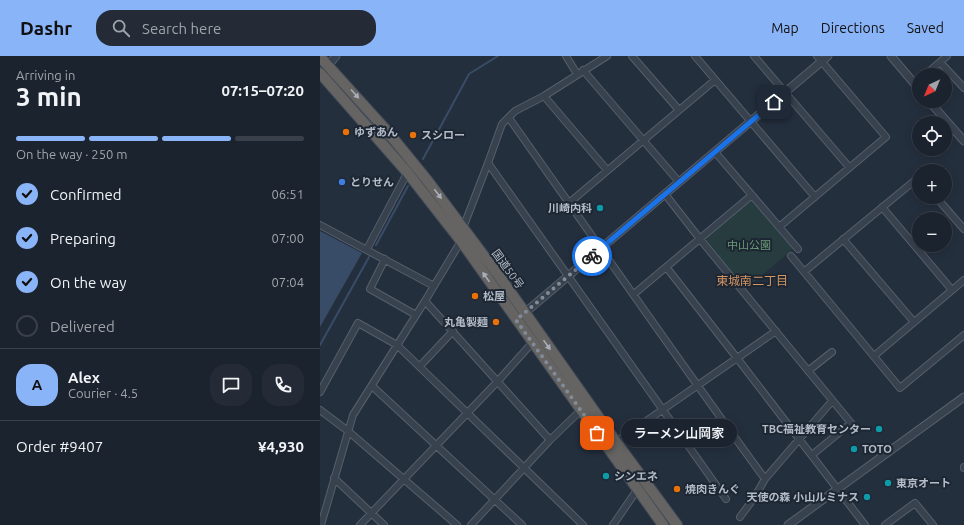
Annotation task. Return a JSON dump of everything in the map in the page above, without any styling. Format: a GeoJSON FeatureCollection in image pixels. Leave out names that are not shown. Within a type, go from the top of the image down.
{"type":"FeatureCollection","features":[{"type":"Feature","properties":{"kind":"highway","name":"国道50号"},"geometry":{"type":"LineString","coordinates":[[320,57],[366,107],[427,180],[525,313],[616,442],[677,525]]}},
{"type":"Feature","properties":{"kind":"highway","name":"国道50号"},"geometry":{"type":"LineString","coordinates":[[320,75],[407,172],[460,241],[663,525]]}},
{"type":"Feature","properties":{"kind":"street"},"geometry":{"type":"LineString","coordinates":[[320,75],[336,56]]}},
{"type":"Feature","properties":{"kind":"street"},"geometry":{"type":"LineString","coordinates":[[566,56],[577,74]]}},
{"type":"Feature","properties":{"kind":"street"},"geometry":{"type":"LineString","coordinates":[[463,228],[502,124],[515,111],[544,96],[607,56]]}},
{"type":"Feature","properties":{"kind":"street"},"geometry":{"type":"LineString","coordinates":[[632,56],[679,110]]}},
{"type":"Feature","properties":{"kind":"street"},"geometry":{"type":"LineString","coordinates":[[695,56],[815,197]]}},
{"type":"Feature","properties":{"kind":"street"},"geometry":{"type":"LineString","coordinates":[[754,56],[850,168]]}},
{"type":"Feature","properties":{"kind":"street"},"geometry":{"type":"LineString","coordinates":[[516,320],[785,92],[819,59],[828,56]]}},
{"type":"Feature","properties":{"kind":"street"},"geometry":{"type":"LineString","coordinates":[[891,56],[912,78]]}},
{"type":"Feature","properties":{"kind":"street"},"geometry":{"type":"LineString","coordinates":[[933,68],[947,56]]}},
{"type":"Feature","properties":{"kind":"street"},"geometry":{"type":"LineString","coordinates":[[779,227],[886,137],[819,59]]}},
{"type":"Feature","properties":{"kind":"street"},"geometry":{"type":"LineString","coordinates":[[940,62],[964,88]]}},
{"type":"Feature","properties":{"kind":"street"},"geometry":{"type":"LineString","coordinates":[[583,70],[679,182]]}},
{"type":"Feature","properties":{"kind":"street"},"geometry":{"type":"LineString","coordinates":[[569,203],[715,80]]}},
{"type":"Feature","properties":{"kind":"street"},"geometry":{"type":"LineString","coordinates":[[544,96],[608,170]]}},
{"type":"Feature","properties":{"kind":"street"},"geometry":{"type":"LineString","coordinates":[[935,108],[964,141]]}},
{"type":"Feature","properties":{"kind":"street"},"geometry":{"type":"LineString","coordinates":[[508,118],[765,480]]}},
{"type":"Feature","properties":{"kind":"street"},"geometry":{"type":"LineString","coordinates":[[715,152],[798,249]]}},
{"type":"Feature","properties":{"kind":"street"},"geometry":{"type":"LineString","coordinates":[[488,163],[726,499]]}},
{"type":"Feature","properties":{"kind":"street"},"geometry":{"type":"LineString","coordinates":[[367,249],[407,172]]}},
{"type":"Feature","properties":{"kind":"street"},"geometry":{"type":"LineString","coordinates":[[805,271],[912,183]]}},
{"type":"Feature","properties":{"kind":"street"},"geometry":{"type":"LineString","coordinates":[[665,194],[851,423],[812,455]]}},
{"type":"Feature","properties":{"kind":"street"},"geometry":{"type":"LineString","coordinates":[[634,294],[667,268],[700,238],[752,195]]}},
{"type":"Feature","properties":{"kind":"street"},"geometry":{"type":"LineString","coordinates":[[942,204],[964,229]]}},
{"type":"Feature","properties":{"kind":"street"},"geometry":{"type":"LineString","coordinates":[[882,207],[952,290]]}},
{"type":"Feature","properties":{"kind":"street"},"geometry":{"type":"LineString","coordinates":[[320,225],[434,286]]}},
{"type":"Feature","properties":{"kind":"street"},"geometry":{"type":"LineString","coordinates":[[843,239],[914,322]]}},
{"type":"Feature","properties":{"kind":"street"},"geometry":{"type":"LineString","coordinates":[[321,525],[353,415],[425,301],[460,241]]}},
{"type":"Feature","properties":{"kind":"street"},"geometry":{"type":"LineString","coordinates":[[791,256],[805,271],[900,388],[961,337],[964,345]]}},
{"type":"Feature","properties":{"kind":"street"},"geometry":{"type":"LineString","coordinates":[[385,259],[370,288],[416,315]]}},
{"type":"Feature","properties":{"kind":"street"},"geometry":{"type":"LineString","coordinates":[[667,268],[865,525]]}},
{"type":"Feature","properties":{"kind":"street"},"geometry":{"type":"LineString","coordinates":[[874,356],[964,280]]}},
{"type":"Feature","properties":{"kind":"street"},"geometry":{"type":"LineString","coordinates":[[425,301],[550,440]]}},
{"type":"Feature","properties":{"kind":"street"},"geometry":{"type":"LineString","coordinates":[[320,392],[358,323],[397,345],[584,525]]}},
{"type":"Feature","properties":{"kind":"street"},"geometry":{"type":"LineString","coordinates":[[616,442],[776,330]]}},
{"type":"Feature","properties":{"kind":"street"},"geometry":{"type":"LineString","coordinates":[[420,366],[453,331]]}},
{"type":"Feature","properties":{"kind":"street"},"geometry":{"type":"LineString","coordinates":[[360,525],[498,381],[532,343]]}},
{"type":"Feature","properties":{"kind":"street"},"geometry":{"type":"LineString","coordinates":[[808,371],[832,352]]}},
{"type":"Feature","properties":{"kind":"street"},"geometry":{"type":"LineString","coordinates":[[372,386],[522,525]]}},
{"type":"Feature","properties":{"kind":"street"},"geometry":{"type":"LineString","coordinates":[[788,525],[964,397]]}},
{"type":"Feature","properties":{"kind":"street"},"geometry":{"type":"LineString","coordinates":[[740,517],[765,480],[832,401]]}},
{"type":"Feature","properties":{"kind":"street"},"geometry":{"type":"LineString","coordinates":[[320,410],[348,431],[457,525]]}},
{"type":"Feature","properties":{"kind":"street"},"geometry":{"type":"LineString","coordinates":[[471,525],[550,440],[581,410]]}},
{"type":"Feature","properties":{"kind":"street"},"geometry":{"type":"LineString","coordinates":[[334,478],[384,525]]}},
{"type":"Feature","properties":{"kind":"street"},"geometry":{"type":"LineString","coordinates":[[613,525],[638,490]]}},
{"type":"Feature","properties":{"kind":"street"},"geometry":{"type":"LineString","coordinates":[[885,525],[915,503],[933,525]]}},
{"type":"Feature","properties":{"kind":"green space","name":"中山公園"},"geometry":{"type":"Polygon","coordinates":[[[751,200],[793,249],[746,289],[706,241],[707,238],[751,200]]]}},
{"type":"Feature","properties":{"kind":"water"},"geometry":{"type":"Polygon","coordinates":[[[320,231],[362,253],[320,327],[320,231]]]}},
{"type":"Feature","properties":{"kind":"waterway"},"geometry":{"type":"LineString","coordinates":[[423,159],[469,74],[498,56]]}},
{"type":"Feature","properties":{"kind":"waterway"},"geometry":{"type":"LineString","coordinates":[[376,245],[408,186]]}},
{"type":"Feature","properties":{"kind":"waterway"},"geometry":{"type":"LineString","coordinates":[[320,345],[369,257]]}},
{"type":"Feature","properties":{"kind":"way so far"},"geometry":{"type":"LineString","coordinates":[[592,256],[516,320],[597,433]]}},
{"type":"Feature","properties":{"kind":"place","name":"ゆずあん"},"geometry":{"type":"Point","coordinates":[346,132]}},
{"type":"Feature","properties":{"kind":"place","name":"スシロー"},"geometry":{"type":"Point","coordinates":[413,135]}},
{"type":"Feature","properties":{"kind":"place","name":"とりせん"},"geometry":{"type":"Point","coordinates":[342,182]}},
{"type":"Feature","properties":{"kind":"place","name":"川崎内科"},"geometry":{"type":"Point","coordinates":[600,208]}},
{"type":"Feature","properties":{"kind":"place","name":"松屋"},"geometry":{"type":"Point","coordinates":[475,296]}},
{"type":"Feature","properties":{"kind":"place","name":"丸亀製麺"},"geometry":{"type":"Point","coordinates":[496,322]}},
{"type":"Feature","properties":{"kind":"place","name":"TBC福祉教育センター"},"geometry":{"type":"Point","coordinates":[879,429]}},
{"type":"Feature","properties":{"kind":"place","name":"ラーメン山岡家"},"geometry":{"type":"Point","coordinates":[597,433]}},
{"type":"Feature","properties":{"kind":"place","name":"TOTO"},"geometry":{"type":"Point","coordinates":[854,449]}},
{"type":"Feature","properties":{"kind":"place","name":"シンエネ"},"geometry":{"type":"Point","coordinates":[606,476]}},
{"type":"Feature","properties":{"kind":"place","name":"東京オート"},"geometry":{"type":"Point","coordinates":[888,483]}},
{"type":"Feature","properties":{"kind":"place","name":"焼肉きんぐ"},"geometry":{"type":"Point","coordinates":[677,489]}},
{"type":"Feature","properties":{"kind":"place","name":"天使の森 小山ルミナス"},"geometry":{"type":"Point","coordinates":[867,497]}},
{"type":"Feature","properties":{"kind":"district","name":"東城南二丁目"},"geometry":{"type":"Point","coordinates":[752,281]}},
{"type":"Feature","properties":{"kind":"route"},"geometry":{"type":"LineString","coordinates":[[592,256],[774,102]]}}]}
